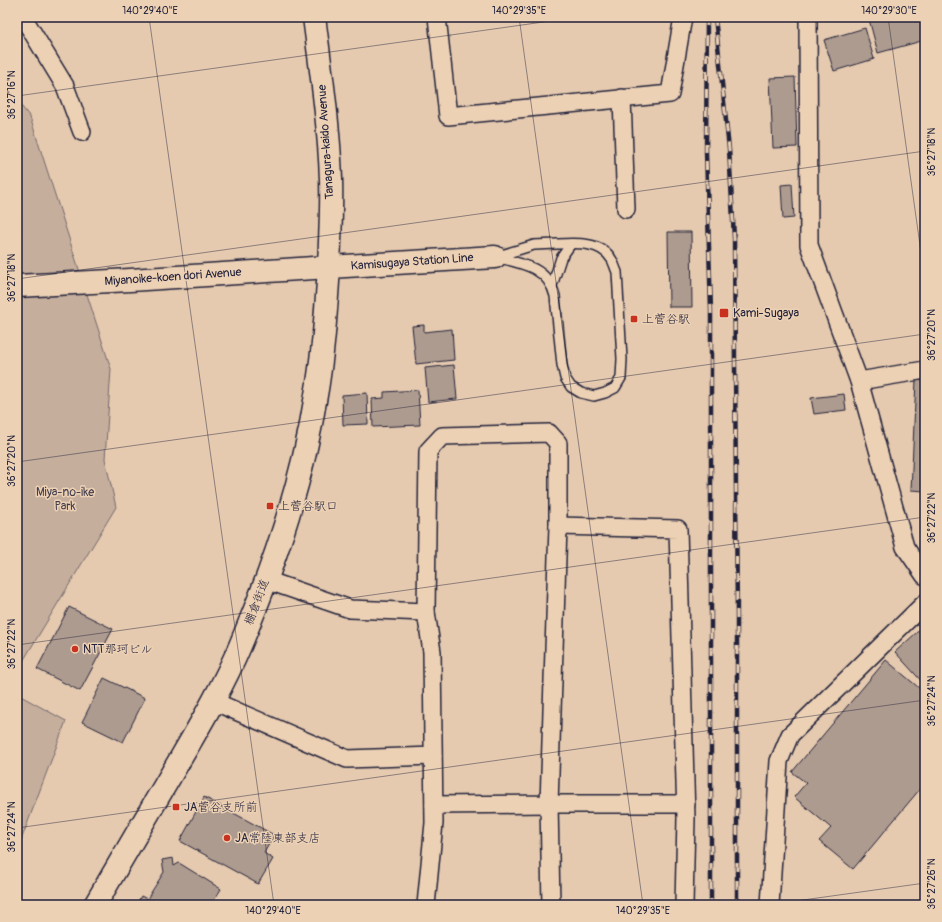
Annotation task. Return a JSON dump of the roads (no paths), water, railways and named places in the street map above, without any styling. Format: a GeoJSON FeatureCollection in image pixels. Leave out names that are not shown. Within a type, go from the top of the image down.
{"type":"FeatureCollection","features":[{"type":"Feature","properties":{"kind":"main road","name":"Tanagura-kaido Avenue"},"geometry":{"type":"LineString","coordinates":[[314,17],[327,122],[331,178],[329,267]]}},
{"type":"Feature","properties":{"kind":"main road","name":"Kamisugaya Station Line"},"geometry":{"type":"LineString","coordinates":[[329,267],[495,257]]}},
{"type":"Feature","properties":{"kind":"main road","name":"Miyanoike-koen dori Avenue"},"geometry":{"type":"LineString","coordinates":[[17,286],[329,267]]}},
{"type":"Feature","properties":{"kind":"main road","name":"棚倉街道"},"geometry":{"type":"LineString","coordinates":[[95,905],[139,832],[213,701],[240,647],[266,580],[286,521],[301,467],[315,402],[324,332],[329,267]]}},
{"type":"Feature","properties":{"kind":"street"},"geometry":{"type":"LineString","coordinates":[[23,17],[65,86],[82,132]]}},
{"type":"Feature","properties":{"kind":"street"},"geometry":{"type":"LineString","coordinates":[[437,17],[448,116],[670,94],[683,17]]}},
{"type":"Feature","properties":{"kind":"street"},"geometry":{"type":"LineString","coordinates":[[808,17],[810,244],[859,381],[905,547],[925,576]]}},
{"type":"Feature","properties":{"kind":"street"},"geometry":{"type":"LineString","coordinates":[[622,98],[626,210]]}},
{"type":"Feature","properties":{"kind":"street"},"geometry":{"type":"LineString","coordinates":[[859,381],[925,370]]}},
{"type":"Feature","properties":{"kind":"street"},"geometry":{"type":"LineString","coordinates":[[426,905],[434,823],[432,652],[426,612],[428,451],[442,436],[549,433],[558,443],[558,526],[549,804],[551,905]]}},
{"type":"Feature","properties":{"kind":"street"},"geometry":{"type":"LineString","coordinates":[[558,526],[678,529],[686,804],[684,905]]}},
{"type":"Feature","properties":{"kind":"street"},"geometry":{"type":"LineString","coordinates":[[266,580],[350,609],[426,612]]}},
{"type":"Feature","properties":{"kind":"street"},"geometry":{"type":"LineString","coordinates":[[770,905],[779,761],[790,734],[925,603]]}},
{"type":"Feature","properties":{"kind":"street"},"geometry":{"type":"LineString","coordinates":[[213,701],[347,759],[433,756]]}},
{"type":"Feature","properties":{"kind":"street"},"geometry":{"type":"LineString","coordinates":[[434,805],[686,804]]}},
{"type":"Feature","properties":{"kind":"lane"},"geometry":{"type":"LineString","coordinates":[[571,244],[593,246],[606,251],[612,259],[616,272],[622,359],[621,378],[615,388],[605,394],[594,396],[581,393],[571,387],[565,378],[562,365],[552,286],[545,276],[534,269],[521,263],[495,257],[534,245],[571,244]]}},
{"type":"Feature","properties":{"kind":"lane"},"geometry":{"type":"LineString","coordinates":[[552,286],[561,258],[571,244]]}},
{"type":"Feature","properties":{"kind":"railway"},"geometry":{"type":"LineString","coordinates":[[707,17],[706,152],[711,310],[711,905]]}},
{"type":"Feature","properties":{"kind":"railway"},"geometry":{"type":"LineString","coordinates":[[715,17],[729,149],[734,238],[737,618],[737,905]]}},
{"type":"Feature","properties":{"kind":"place","name":"Kami-Sugaya"},"geometry":{"type":"Point","coordinates":[724,313]}},
{"type":"Feature","properties":{"kind":"place","name":"上菅谷駅"},"geometry":{"type":"Point","coordinates":[634,319]}},
{"type":"Feature","properties":{"kind":"place","name":"上菅谷駅口"},"geometry":{"type":"Point","coordinates":[270,506]}},
{"type":"Feature","properties":{"kind":"place","name":"NTT那珂ビル"},"geometry":{"type":"Point","coordinates":[75,649]}},
{"type":"Feature","properties":{"kind":"place","name":"JA菅谷支所前"},"geometry":{"type":"Point","coordinates":[176,807]}},
{"type":"Feature","properties":{"kind":"place","name":"JA常陸東部支店"},"geometry":{"type":"Point","coordinates":[227,838]}},
{"type":"Feature","properties":{"kind":"park label","name":"Miya-no-ike Park"},"geometry":{"type":"Point","coordinates":[65,499]}}]}
